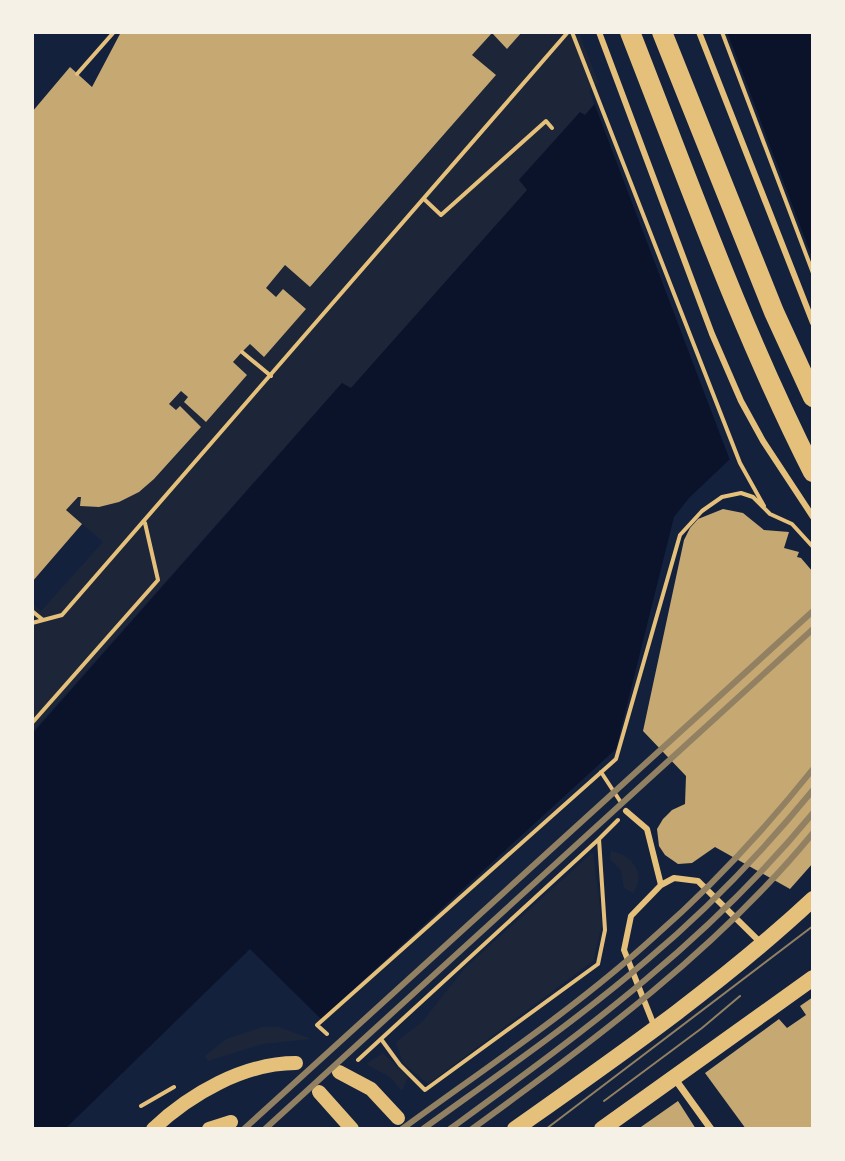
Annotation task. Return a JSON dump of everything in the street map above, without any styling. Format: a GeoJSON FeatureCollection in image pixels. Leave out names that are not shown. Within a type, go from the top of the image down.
{"type":"FeatureCollection","features":[{"type":"Feature","properties":{"kind":"highway"},"geometry":{"type":"LineString","coordinates":[[630,32],[750,337],[784,416],[813,472]]}},
{"type":"Feature","properties":{"kind":"highway"},"geometry":{"type":"LineString","coordinates":[[662,32],[774,312],[811,393]]}},
{"type":"Feature","properties":{"kind":"main road"},"geometry":{"type":"LineString","coordinates":[[515,1129],[655,1028],[762,945],[813,899]]}},
{"type":"Feature","properties":{"kind":"main road"},"geometry":{"type":"LineString","coordinates":[[602,1129],[813,978]]}},
{"type":"Feature","properties":{"kind":"street"},"geometry":{"type":"LineString","coordinates":[[153,1129],[198,1095],[238,1075],[267,1066],[291,1068]]}},
{"type":"Feature","properties":{"kind":"street"},"geometry":{"type":"LineString","coordinates":[[339,1072],[371,1089],[398,1118]]}},
{"type":"Feature","properties":{"kind":"street"},"geometry":{"type":"LineString","coordinates":[[675,1078],[711,1129]]}},
{"type":"Feature","properties":{"kind":"street"},"geometry":{"type":"LineString","coordinates":[[319,1092],[352,1129]]}},
{"type":"Feature","properties":{"kind":"street"},"geometry":{"type":"LineString","coordinates":[[209,1129],[231,1122]]}},
{"type":"Feature","properties":{"kind":"lane"},"geometry":{"type":"LineString","coordinates":[[599,32],[712,334],[741,401],[763,441],[813,517]]}},
{"type":"Feature","properties":{"kind":"lane"},"geometry":{"type":"LineString","coordinates":[[699,32],[813,323]]}},
{"type":"Feature","properties":{"kind":"lane"},"geometry":{"type":"LineString","coordinates":[[626,811],[647,829],[661,885]]}},
{"type":"Feature","properties":{"kind":"lane"},"geometry":{"type":"LineString","coordinates":[[655,1028],[624,950],[631,916],[661,885],[674,878],[698,881],[762,945]]}},
{"type":"Feature","properties":{"kind":"path"},"geometry":{"type":"LineString","coordinates":[[77,74],[114,32]]}},
{"type":"Feature","properties":{"kind":"path"},"geometry":{"type":"LineString","coordinates":[[32,623],[62,615],[570,32],[740,463],[770,514]]}},
{"type":"Feature","properties":{"kind":"path"},"geometry":{"type":"LineString","coordinates":[[722,32],[813,273]]}},
{"type":"Feature","properties":{"kind":"path"},"geometry":{"type":"LineString","coordinates":[[424,199],[441,215],[546,121],[552,128]]}},
{"type":"Feature","properties":{"kind":"path"},"geometry":{"type":"LineString","coordinates":[[242,352],[271,376]]}},
{"type":"Feature","properties":{"kind":"path"},"geometry":{"type":"LineString","coordinates":[[327,1034],[316,1025],[616,759],[680,535],[702,511],[722,497],[741,493],[753,497],[770,514],[792,524],[813,547]]}},
{"type":"Feature","properties":{"kind":"path"},"geometry":{"type":"LineString","coordinates":[[32,723],[158,580],[145,521]]}},
{"type":"Feature","properties":{"kind":"path"},"geometry":{"type":"LineString","coordinates":[[32,611],[43,620]]}},
{"type":"Feature","properties":{"kind":"path"},"geometry":{"type":"LineString","coordinates":[[358,1060],[626,811],[601,772]]}},
{"type":"Feature","properties":{"kind":"path"},"geometry":{"type":"LineString","coordinates":[[381,1039],[400,1065],[425,1090],[598,964],[605,930],[599,839]]}},
{"type":"Feature","properties":{"kind":"shaded area"},"geometry":{"type":"Polygon","coordinates":[[[522,32],[581,32],[598,82],[589,91],[594,104],[584,116],[580,113],[519,179],[528,190],[350,389],[342,383],[32,732],[32,603],[41,611],[103,542],[66,510],[78,497],[81,497],[81,506],[101,506],[119,501],[150,483],[163,470],[201,427],[180,407],[176,410],[169,404],[181,391],[188,397],[184,402],[206,421],[247,375],[233,362],[250,344],[276,297],[266,288],[285,265],[311,287],[495,75],[472,55],[492,33],[507,48],[522,32]]]}},
{"type":"Feature","properties":{"kind":"shaded area"},"geometry":{"type":"Polygon","coordinates":[[[659,32],[813,32],[813,369],[674,517],[616,749],[321,1019],[250,949],[65,1129],[32,1129],[32,734],[342,383],[351,388],[527,190],[519,180],[580,112],[585,115],[659,32]]]}},
{"type":"Feature","properties":{"kind":"shaded area"},"geometry":{"type":"Polygon","coordinates":[[[611,851],[625,856],[635,866],[638,879],[633,893],[624,888],[621,870],[610,859],[611,851]]]}},
{"type":"Feature","properties":{"kind":"shaded area"},"geometry":{"type":"Polygon","coordinates":[[[593,852],[602,924],[593,961],[428,1084],[403,1063],[396,1042],[422,1022],[465,968],[593,852]]]}},
{"type":"Feature","properties":{"kind":"shaded area"},"geometry":{"type":"Polygon","coordinates":[[[263,1027],[279,1027],[311,1039],[262,1044],[208,1061],[205,1056],[226,1039],[263,1027]]]}},
{"type":"Feature","properties":{"kind":"shaded area"},"geometry":{"type":"Polygon","coordinates":[[[383,1053],[408,1077],[402,1091],[390,1077],[366,1064],[383,1053]]]}},
{"type":"Feature","properties":{"kind":"pier"},"geometry":{"type":"Polygon","coordinates":[[[653,32],[727,32],[813,260],[813,375],[731,463],[593,100],[653,32]]]}},
{"type":"Feature","properties":{"kind":"building"},"geometry":{"type":"Polygon","coordinates":[[[121,32],[522,32],[507,49],[492,33],[472,55],[496,75],[310,287],[285,265],[266,288],[276,297],[283,289],[306,309],[264,357],[250,344],[233,362],[247,375],[206,422],[184,402],[188,397],[181,391],[169,404],[176,410],[180,406],[201,427],[139,492],[99,507],[80,506],[81,497],[78,497],[66,510],[82,524],[32,582],[32,112],[70,67],[92,87],[121,32]]]}},
{"type":"Feature","properties":{"kind":"building"},"geometry":{"type":"Polygon","coordinates":[[[723,509],[743,513],[764,530],[789,532],[784,548],[799,552],[797,557],[813,572],[813,863],[790,889],[715,847],[692,863],[678,864],[665,855],[659,846],[657,829],[663,819],[685,804],[686,776],[643,731],[684,540],[698,519],[723,509]]]}},
{"type":"Feature","properties":{"kind":"building"},"geometry":{"type":"Polygon","coordinates":[[[813,997],[813,1129],[746,1129],[705,1073],[779,1019],[787,1028],[806,1015],[800,1006],[813,997]]]}},
{"type":"Feature","properties":{"kind":"building"},"geometry":{"type":"Polygon","coordinates":[[[678,1101],[696,1129],[638,1129],[678,1101]]]}},
{"type":"Feature","properties":{"kind":"tram line"},"geometry":{"type":"LineString","coordinates":[[546,1129],[813,926]]}},
{"type":"Feature","properties":{"kind":"tram line"},"geometry":{"type":"LineString","coordinates":[[604,1101],[740,996]]}},
{"type":"Feature","properties":{"kind":"railway"},"geometry":{"type":"LineString","coordinates":[[244,1129],[813,611]]}},
{"type":"Feature","properties":{"kind":"railway"},"geometry":{"type":"LineString","coordinates":[[265,1129],[813,629]]}},
{"type":"Feature","properties":{"kind":"railway"},"geometry":{"type":"LineString","coordinates":[[402,1129],[594,988],[676,918],[757,835],[813,769]]}},
{"type":"Feature","properties":{"kind":"railway"},"geometry":{"type":"LineString","coordinates":[[423,1129],[565,1026],[670,941],[734,879],[813,790]]}},
{"type":"Feature","properties":{"kind":"railway"},"geometry":{"type":"LineString","coordinates":[[450,1129],[642,983],[730,903],[813,813]]}},
{"type":"Feature","properties":{"kind":"railway"},"geometry":{"type":"LineString","coordinates":[[472,1129],[608,1027],[695,955],[776,876],[813,833]]}}]}
